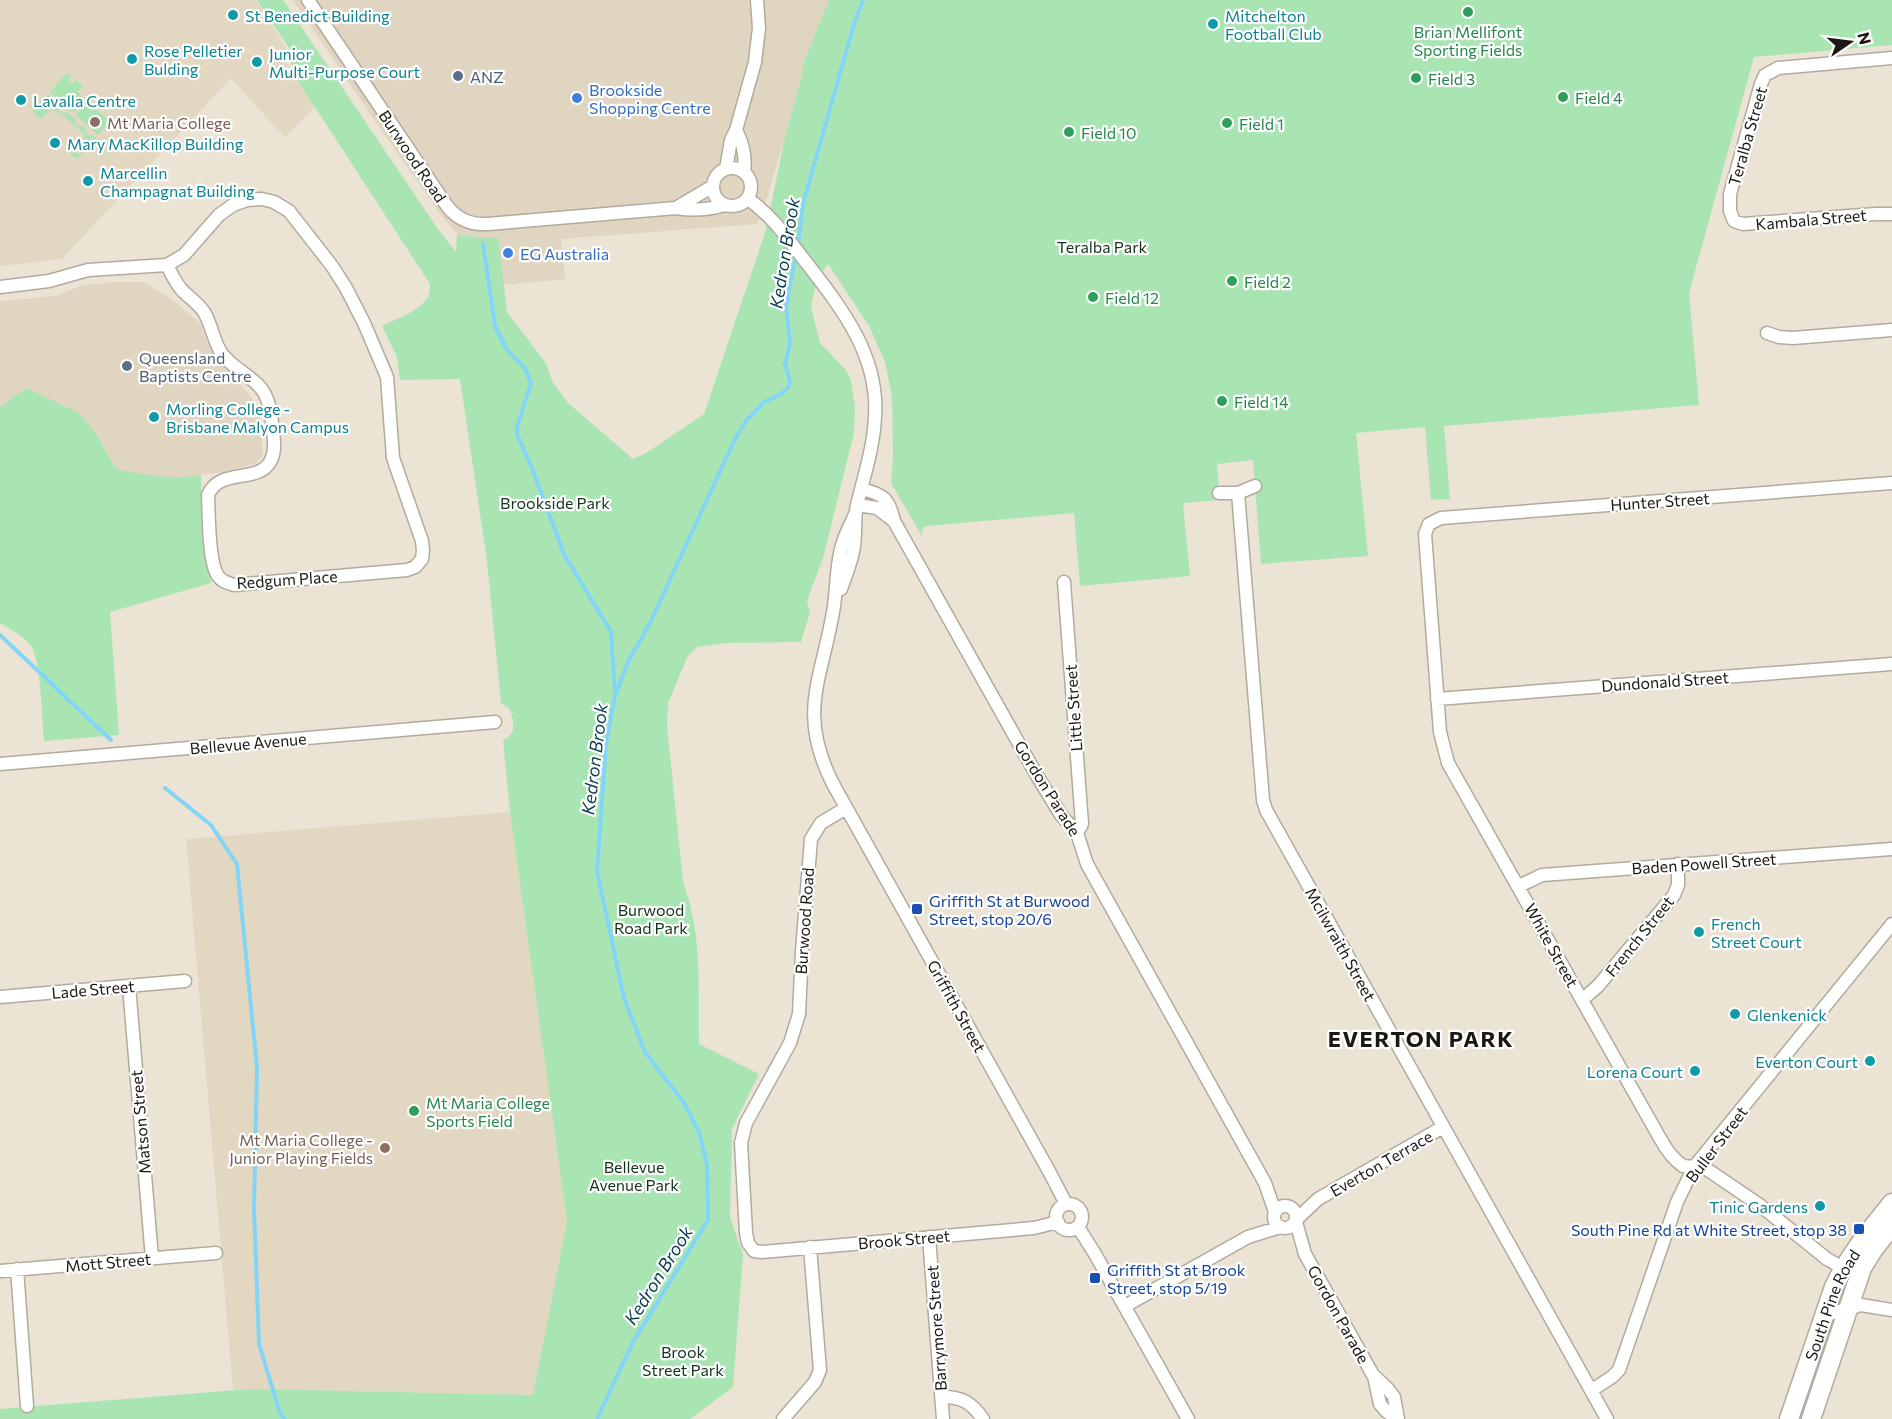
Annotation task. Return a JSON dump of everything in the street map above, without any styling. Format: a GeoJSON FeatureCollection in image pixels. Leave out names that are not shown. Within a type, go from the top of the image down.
{"type":"FeatureCollection","features":[{"type":"Feature","properties":{"kind":"highway","name":"South Pine Road"},"geometry":{"type":"LineString","coordinates":[[1788,1419],[1822,1316],[1842,1268],[1892,1203]]}},
{"type":"Feature","properties":{"kind":"highway","name":"South Pine Road"},"geometry":{"type":"LineString","coordinates":[[1811,1419],[1866,1260],[1892,1226]]}},
{"type":"Feature","properties":{"kind":"street","name":"Burwood Road"},"geometry":{"type":"LineString","coordinates":[[308,0],[447,206],[462,219],[473,224],[488,224],[676,208],[693,211],[725,205]]}},
{"type":"Feature","properties":{"kind":"street"},"geometry":{"type":"LineString","coordinates":[[726,169],[731,140],[755,63],[759,28],[757,0]]}},
{"type":"Feature","properties":{"kind":"street","name":"Teralba Street"},"geometry":{"type":"LineString","coordinates":[[1733,218],[1729,207],[1730,194],[1765,75],[1778,68],[1892,58]]}},
{"type":"Feature","properties":{"kind":"street"},"geometry":{"type":"LineString","coordinates":[[736,130],[746,163],[744,172]]}},
{"type":"Feature","properties":{"kind":"street"},"geometry":{"type":"LineString","coordinates":[[726,169],[739,169],[751,182],[748,199],[737,206],[725,205],[716,198],[713,186],[717,176],[726,169]]}},
{"type":"Feature","properties":{"kind":"street"},"geometry":{"type":"LineString","coordinates":[[676,208],[713,186]]}},
{"type":"Feature","properties":{"kind":"street","name":"Redgum Place"},"geometry":{"type":"LineString","coordinates":[[262,199],[274,202],[290,211],[346,288],[379,355],[387,377],[393,458],[422,541],[422,559],[416,567],[407,570],[234,585],[225,583],[216,574],[212,559],[208,495],[211,488],[226,478],[259,472],[266,468],[274,450],[271,413],[264,393],[257,384],[227,360],[215,340],[203,311],[181,289],[167,265],[184,255],[219,214],[233,205],[247,200],[262,199]]}},
{"type":"Feature","properties":{"kind":"street"},"geometry":{"type":"LineString","coordinates":[[748,199],[770,217],[846,316],[863,347],[874,387],[876,408],[874,431],[857,509],[854,545],[834,607],[816,687],[814,726],[817,746],[826,771],[846,808]]}},
{"type":"Feature","properties":{"kind":"street","name":"Kambala Street"},"geometry":{"type":"LineString","coordinates":[[1733,218],[1738,223],[1748,225],[1892,214]]}},
{"type":"Feature","properties":{"kind":"street"},"geometry":{"type":"LineString","coordinates":[[0,287],[50,282],[88,270],[167,265]]}},
{"type":"Feature","properties":{"kind":"street"},"geometry":{"type":"LineString","coordinates":[[1767,333],[1793,338],[1892,330]]}},
{"type":"Feature","properties":{"kind":"street","name":"Hunter Street"},"geometry":{"type":"LineString","coordinates":[[1429,524],[1440,518],[1892,483]]}},
{"type":"Feature","properties":{"kind":"street"},"geometry":{"type":"LineString","coordinates":[[1219,493],[1238,493],[1254,486]]}},
{"type":"Feature","properties":{"kind":"street","name":"Gordon Parade"},"geometry":{"type":"LineString","coordinates":[[861,489],[887,499],[894,521],[1036,774],[1061,815],[1077,833],[1090,870],[1265,1183],[1278,1221],[1305,1254],[1374,1375],[1380,1404],[1398,1419]]}},
{"type":"Feature","properties":{"kind":"street","name":"Mcilwraith Street"},"geometry":{"type":"LineString","coordinates":[[1238,493],[1266,810],[1607,1419]]}},
{"type":"Feature","properties":{"kind":"street"},"geometry":{"type":"LineString","coordinates":[[857,509],[877,508],[894,521]]}},
{"type":"Feature","properties":{"kind":"street","name":"White Street"},"geometry":{"type":"LineString","coordinates":[[1429,524],[1426,528],[1425,540],[1437,699],[1440,732],[1448,763],[1671,1157],[1683,1166],[1705,1168],[1761,1206],[1827,1259],[1842,1268]]}},
{"type":"Feature","properties":{"kind":"street","name":"Little Street"},"geometry":{"type":"LineString","coordinates":[[1064,582],[1082,824],[1077,833]]}},
{"type":"Feature","properties":{"kind":"street","name":"Dundonald Street"},"geometry":{"type":"LineString","coordinates":[[1437,699],[1892,664]]}},
{"type":"Feature","properties":{"kind":"street","name":"Bellevue Avenue"},"geometry":{"type":"LineString","coordinates":[[0,764],[495,722]]}},
{"type":"Feature","properties":{"kind":"street","name":"Burwood Road"},"geometry":{"type":"LineString","coordinates":[[750,1248],[743,1203],[742,1134],[790,1043],[799,1014],[811,839],[821,823],[846,808]]}},
{"type":"Feature","properties":{"kind":"street","name":"Griffith Street"},"geometry":{"type":"LineString","coordinates":[[846,808],[1066,1204]]}},
{"type":"Feature","properties":{"kind":"street","name":"Baden Powell Street"},"geometry":{"type":"LineString","coordinates":[[1519,886],[1542,875],[1892,849]]}},
{"type":"Feature","properties":{"kind":"street","name":"French Street"},"geometry":{"type":"LineString","coordinates":[[1582,1000],[1598,987],[1674,895],[1678,885],[1678,864]]}},
{"type":"Feature","properties":{"kind":"street","name":"Buller Street"},"geometry":{"type":"LineString","coordinates":[[1592,1390],[1619,1370],[1677,1202],[1694,1167],[1892,924]]}},
{"type":"Feature","properties":{"kind":"street","name":"Lade Street"},"geometry":{"type":"LineString","coordinates":[[0,997],[186,981]]}},
{"type":"Feature","properties":{"kind":"street","name":"Matson Street"},"geometry":{"type":"LineString","coordinates":[[129,986],[152,1258]]}},
{"type":"Feature","properties":{"kind":"street","name":"Everton Terrace"},"geometry":{"type":"LineString","coordinates":[[1296,1220],[1318,1199],[1443,1127]]}},
{"type":"Feature","properties":{"kind":"street","name":"Gordon Parade"},"geometry":{"type":"LineString","coordinates":[[1265,1183],[1288,1206]]}},
{"type":"Feature","properties":{"kind":"street","name":"Everton Terrace"},"geometry":{"type":"LineString","coordinates":[[1288,1206],[1318,1199]]}},
{"type":"Feature","properties":{"kind":"street"},"geometry":{"type":"LineString","coordinates":[[1066,1204],[1074,1204],[1081,1210],[1082,1219],[1078,1227],[1067,1229],[1058,1222],[1058,1211],[1066,1204]]}},
{"type":"Feature","properties":{"kind":"street"},"geometry":{"type":"LineString","coordinates":[[1288,1206],[1295,1211],[1296,1220],[1290,1227],[1278,1221],[1280,1207],[1288,1206]]}},
{"type":"Feature","properties":{"kind":"street","name":"Gordon Parade"},"geometry":{"type":"LineString","coordinates":[[1296,1220],[1305,1254]]}},
{"type":"Feature","properties":{"kind":"street"},"geometry":{"type":"LineString","coordinates":[[1125,1306],[1278,1221]]}},
{"type":"Feature","properties":{"kind":"street","name":"Brook Street"},"geometry":{"type":"LineString","coordinates":[[750,1248],[762,1252],[929,1238],[1034,1228],[1058,1222]]}},
{"type":"Feature","properties":{"kind":"street"},"geometry":{"type":"LineString","coordinates":[[1078,1227],[1188,1419]]}},
{"type":"Feature","properties":{"kind":"street","name":"Barrymore Street"},"geometry":{"type":"LineString","coordinates":[[929,1238],[943,1419]]}},
{"type":"Feature","properties":{"kind":"street"},"geometry":{"type":"LineString","coordinates":[[783,1419],[815,1382],[820,1370],[810,1247]]}},
{"type":"Feature","properties":{"kind":"street","name":"Mott Street"},"geometry":{"type":"LineString","coordinates":[[0,1270],[216,1253]]}},
{"type":"Feature","properties":{"kind":"street"},"geometry":{"type":"LineString","coordinates":[[17,1269],[27,1406]]}},
{"type":"Feature","properties":{"kind":"street"},"geometry":{"type":"LineString","coordinates":[[1822,1316],[1865,1305],[1892,1310]]}},
{"type":"Feature","properties":{"kind":"street"},"geometry":{"type":"LineString","coordinates":[[942,1397],[963,1399],[983,1419]]}},
{"type":"Feature","properties":{"kind":"shaded area","name":"Mt Maria College"},"geometry":{"type":"Polygon","coordinates":[[[0,0],[256,0],[290,54],[284,59],[316,105],[285,138],[231,78],[62,259],[0,266],[0,0]]]}},
{"type":"Feature","properties":{"kind":"shaded area","name":"Brookside Shopping Centre"},"geometry":{"type":"Polygon","coordinates":[[[293,0],[829,0],[804,61],[785,137],[757,224],[561,239],[565,279],[503,285],[498,237],[482,238],[457,234],[375,121],[293,0]]]}},
{"type":"Feature","properties":{"kind":"shaded area"},"geometry":{"type":"Polygon","coordinates":[[[143,282],[170,298],[200,323],[208,345],[259,407],[263,455],[256,463],[227,471],[189,477],[154,477],[116,469],[95,432],[0,423],[0,301],[55,296],[84,285],[143,282]]]}},
{"type":"Feature","properties":{"kind":"shaded area","name":"Mt Maria College - Junior Playing Fields"},"geometry":{"type":"Polygon","coordinates":[[[510,812],[567,1221],[533,1395],[233,1390],[186,839],[510,812]]]}},
{"type":"Feature","properties":{"kind":"green space"},"geometry":{"type":"Polygon","coordinates":[[[257,0],[283,0],[438,229],[456,252],[457,234],[482,238],[498,237],[507,312],[546,363],[552,381],[568,403],[633,459],[646,453],[704,414],[766,230],[785,137],[804,61],[829,0],[1892,0],[1892,45],[1754,57],[1689,293],[1699,405],[1444,426],[1450,499],[1431,500],[1425,427],[1356,433],[1368,556],[1261,564],[1253,460],[1217,464],[1220,500],[1183,503],[1190,576],[1080,586],[1074,513],[927,526],[923,528],[922,536],[891,483],[892,397],[885,362],[869,326],[828,264],[814,292],[811,307],[820,343],[846,370],[851,380],[855,407],[854,433],[823,558],[807,602],[810,612],[801,642],[727,643],[697,647],[688,656],[668,703],[667,725],[683,882],[697,942],[699,1044],[759,1074],[732,1129],[730,1217],[743,1255],[733,1387],[690,1419],[0,1419],[0,1409],[250,1389],[533,1395],[567,1221],[510,812],[503,740],[511,734],[513,723],[510,709],[501,703],[487,561],[460,379],[400,380],[397,357],[382,326],[406,315],[423,303],[430,292],[430,284],[298,81],[290,61],[291,51],[257,0]]]}},
{"type":"Feature","properties":{"kind":"green space"},"geometry":{"type":"Polygon","coordinates":[[[66,74],[72,76],[68,80],[72,84],[76,80],[83,86],[77,92],[86,100],[73,113],[50,92],[66,74]]]}},
{"type":"Feature","properties":{"kind":"green space"},"geometry":{"type":"Polygon","coordinates":[[[48,94],[58,104],[56,107],[64,114],[67,112],[76,120],[74,123],[87,130],[85,133],[89,136],[92,134],[96,138],[77,159],[70,153],[72,150],[78,155],[90,142],[84,137],[85,135],[52,108],[41,119],[32,111],[48,94]]]}},
{"type":"Feature","properties":{"kind":"green space"},"geometry":{"type":"Polygon","coordinates":[[[88,102],[110,122],[98,135],[76,115],[88,102]]]}},
{"type":"Feature","properties":{"kind":"green space"},"geometry":{"type":"Polygon","coordinates":[[[26,388],[79,413],[95,432],[116,469],[169,477],[201,475],[202,536],[211,583],[110,612],[119,735],[44,741],[39,677],[34,653],[24,639],[0,623],[0,407],[26,388]]]}},
{"type":"Feature","properties":{"kind":"waterway","name":"Kedron Brook"},"geometry":{"type":"LineString","coordinates":[[798,245],[803,204],[854,24],[863,0]]}},
{"type":"Feature","properties":{"kind":"waterway"},"geometry":{"type":"LineString","coordinates":[[483,244],[495,326],[507,350],[525,368],[531,383],[517,427],[517,434],[564,554],[611,632],[615,693]]}},
{"type":"Feature","properties":{"kind":"waterway","name":"Kedron Brook"},"geometry":{"type":"LineString","coordinates":[[597,1419],[633,1342],[708,1220],[707,1165],[699,1132],[684,1103],[645,1052],[624,998],[597,871],[606,744],[615,696],[628,662],[650,623],[736,437],[746,421],[764,402],[781,394],[789,387],[790,381],[785,365],[790,344],[786,305],[796,256]]}},
{"type":"Feature","properties":{"kind":"waterway"},"geometry":{"type":"LineString","coordinates":[[0,635],[111,740]]}},
{"type":"Feature","properties":{"kind":"waterway"},"geometry":{"type":"LineString","coordinates":[[165,788],[211,825],[237,864],[257,1068],[254,1208],[259,1344],[280,1413],[285,1419]]}},
{"type":"Feature","properties":{"kind":"place","name":"Brian Mellifont Sporting Fields"},"geometry":{"type":"Point","coordinates":[1468,12]}},
{"type":"Feature","properties":{"kind":"place","name":"St Benedict Building"},"geometry":{"type":"Point","coordinates":[233,15]}},
{"type":"Feature","properties":{"kind":"place","name":"Mitchelton Football Club"},"geometry":{"type":"Point","coordinates":[1213,24]}},
{"type":"Feature","properties":{"kind":"place","name":"Rose Pelletier Bulding"},"geometry":{"type":"Point","coordinates":[132,59]}},
{"type":"Feature","properties":{"kind":"place","name":"Junior Multi-Purpose Court"},"geometry":{"type":"Point","coordinates":[257,62]}},
{"type":"Feature","properties":{"kind":"place","name":"ANZ"},"geometry":{"type":"Point","coordinates":[458,76]}},
{"type":"Feature","properties":{"kind":"place","name":"Field 3"},"geometry":{"type":"Point","coordinates":[1416,78]}},
{"type":"Feature","properties":{"kind":"place","name":"Field 4"},"geometry":{"type":"Point","coordinates":[1563,97]}},
{"type":"Feature","properties":{"kind":"place","name":"Brookside Shopping Centre"},"geometry":{"type":"Point","coordinates":[577,98]}},
{"type":"Feature","properties":{"kind":"place","name":"Lavalla Centre"},"geometry":{"type":"Point","coordinates":[21,100]}},
{"type":"Feature","properties":{"kind":"place","name":"Mt Maria College"},"geometry":{"type":"Point","coordinates":[95,122]}},
{"type":"Feature","properties":{"kind":"place","name":"Field 1"},"geometry":{"type":"Point","coordinates":[1227,123]}},
{"type":"Feature","properties":{"kind":"place","name":"Field 10"},"geometry":{"type":"Point","coordinates":[1069,132]}},
{"type":"Feature","properties":{"kind":"place","name":"Mary MacKillop Building"},"geometry":{"type":"Point","coordinates":[55,143]}},
{"type":"Feature","properties":{"kind":"place","name":"Marcellin Champagnat Building"},"geometry":{"type":"Point","coordinates":[88,181]}},
{"type":"Feature","properties":{"kind":"place","name":"EG Australia"},"geometry":{"type":"Point","coordinates":[508,253]}},
{"type":"Feature","properties":{"kind":"place","name":"Field 2"},"geometry":{"type":"Point","coordinates":[1232,281]}},
{"type":"Feature","properties":{"kind":"place","name":"Field 12"},"geometry":{"type":"Point","coordinates":[1093,297]}},
{"type":"Feature","properties":{"kind":"place","name":"Queensland Baptists Centre"},"geometry":{"type":"Point","coordinates":[127,366]}},
{"type":"Feature","properties":{"kind":"place","name":"Field 14"},"geometry":{"type":"Point","coordinates":[1222,401]}},
{"type":"Feature","properties":{"kind":"place","name":"Morling College - Brisbane Malyon Campus"},"geometry":{"type":"Point","coordinates":[154,417]}},
{"type":"Feature","properties":{"kind":"place","name":"Griffith St at Burwood Street, stop 20/6"},"geometry":{"type":"Point","coordinates":[917,909]}},
{"type":"Feature","properties":{"kind":"place","name":"French Street Court"},"geometry":{"type":"Point","coordinates":[1699,932]}},
{"type":"Feature","properties":{"kind":"place","name":"Glenkenick"},"geometry":{"type":"Point","coordinates":[1735,1014]}},
{"type":"Feature","properties":{"kind":"place","name":"Everton Court"},"geometry":{"type":"Point","coordinates":[1870,1061]}},
{"type":"Feature","properties":{"kind":"place","name":"Lorena Court"},"geometry":{"type":"Point","coordinates":[1695,1071]}},
{"type":"Feature","properties":{"kind":"place","name":"Mt Maria College Sports Field"},"geometry":{"type":"Point","coordinates":[414,1111]}},
{"type":"Feature","properties":{"kind":"place","name":"Mt Maria College - Junior Playing Fields"},"geometry":{"type":"Point","coordinates":[385,1148]}},
{"type":"Feature","properties":{"kind":"place","name":"Tinic Gardens"},"geometry":{"type":"Point","coordinates":[1820,1206]}},
{"type":"Feature","properties":{"kind":"place","name":"South Pine Rd at White Street, stop 38"},"geometry":{"type":"Point","coordinates":[1859,1229]}},
{"type":"Feature","properties":{"kind":"place","name":"Griffith St at Brook Street, stop 5/19"},"geometry":{"type":"Point","coordinates":[1095,1278]}},
{"type":"Feature","properties":{"kind":"district","name":"EVERTON PARK"},"geometry":{"type":"Point","coordinates":[1421,1038]}},
{"type":"Feature","properties":{"kind":"park label","name":"Teralba Park"},"geometry":{"type":"Point","coordinates":[1102,246]}},
{"type":"Feature","properties":{"kind":"park label","name":"Brookside Park"},"geometry":{"type":"Point","coordinates":[555,502]}},
{"type":"Feature","properties":{"kind":"park label","name":"Burwood Road Park"},"geometry":{"type":"Point","coordinates":[651,918]}},
{"type":"Feature","properties":{"kind":"park label","name":"Bellevue Avenue Park"},"geometry":{"type":"Point","coordinates":[634,1175]}},
{"type":"Feature","properties":{"kind":"park label","name":"Brook Street Park"},"geometry":{"type":"Point","coordinates":[683,1360]}}]}
